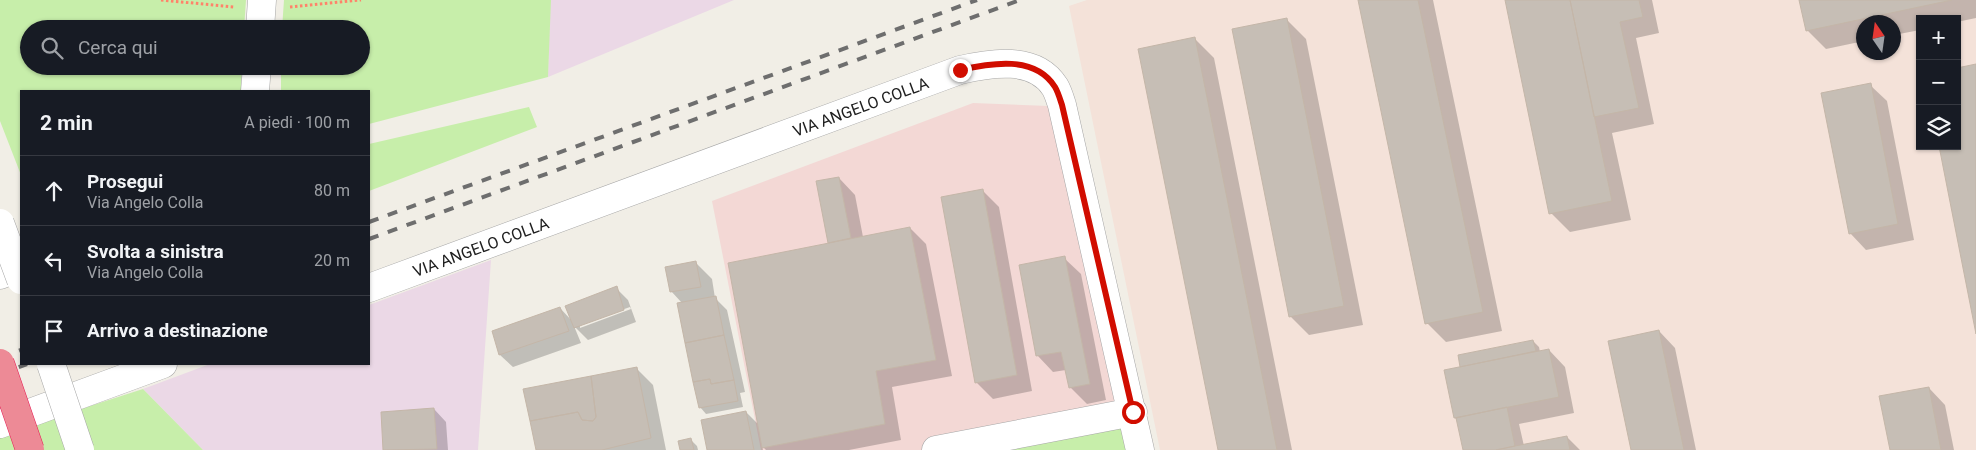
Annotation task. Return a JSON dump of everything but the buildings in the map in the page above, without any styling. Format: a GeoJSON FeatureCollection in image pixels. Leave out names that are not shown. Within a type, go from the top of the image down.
{"type":"FeatureCollection","features":[{"type":"Feature","properties":{"kind":"highway"},"geometry":{"type":"LineString","coordinates":[[0,364],[30,450]]}},
{"type":"Feature","properties":{"kind":"street"},"geometry":{"type":"LineString","coordinates":[[261,20],[262,0]]}},
{"type":"Feature","properties":{"kind":"street","name":"VIA ANGELO COLLA"},"geometry":{"type":"LineString","coordinates":[[370,288],[960,70],[986,64],[1008,63],[1028,67],[1044,75],[1055,86],[1062,105],[1133,412],[1140,450]]}},
{"type":"Feature","properties":{"kind":"street"},"geometry":{"type":"LineString","coordinates":[[256,90],[257,75]]}},
{"type":"Feature","properties":{"kind":"street"},"geometry":{"type":"LineString","coordinates":[[0,222],[20,277]]}},
{"type":"Feature","properties":{"kind":"street"},"geometry":{"type":"LineString","coordinates":[[0,275],[20,267]]}},
{"type":"Feature","properties":{"kind":"street"},"geometry":{"type":"LineString","coordinates":[[51,365],[80,450]]}},
{"type":"Feature","properties":{"kind":"street"},"geometry":{"type":"LineString","coordinates":[[0,424],[160,365]]}},
{"type":"Feature","properties":{"kind":"street"},"geometry":{"type":"LineString","coordinates":[[936,450],[1133,412]]}},
{"type":"Feature","properties":{"kind":"shaded area"},"geometry":{"type":"Polygon","coordinates":[[[550,0],[734,0],[548,77],[550,0]]]}},
{"type":"Feature","properties":{"kind":"shaded area"},"geometry":{"type":"Polygon","coordinates":[[[1087,0],[1976,0],[1976,450],[1160,450],[1069,6],[1087,0]]]}},
{"type":"Feature","properties":{"kind":"shaded area"},"geometry":{"type":"Polygon","coordinates":[[[973,103],[1049,106],[1125,426],[1009,450],[761,450],[712,201],[973,103]]]}},
{"type":"Feature","properties":{"kind":"shaded area"},"geometry":{"type":"Polygon","coordinates":[[[491,260],[478,450],[203,450],[143,389],[207,365],[370,365],[370,305],[491,260]]]}},
{"type":"Feature","properties":{"kind":"green space"},"geometry":{"type":"Polygon","coordinates":[[[0,0],[246,0],[245,20],[20,20],[20,75],[242,75],[241,90],[20,90],[20,172],[0,121],[0,0]]]}},
{"type":"Feature","properties":{"kind":"green space"},"geometry":{"type":"Polygon","coordinates":[[[284,0],[551,0],[548,77],[370,124],[370,90],[281,90],[281,75],[370,75],[370,20],[283,20],[284,0]]]}},
{"type":"Feature","properties":{"kind":"green space"},"geometry":{"type":"Polygon","coordinates":[[[529,107],[537,127],[370,191],[370,144],[529,107]]]}},
{"type":"Feature","properties":{"kind":"green space"},"geometry":{"type":"Polygon","coordinates":[[[143,389],[203,450],[0,450],[0,435],[143,389]]]}},
{"type":"Feature","properties":{"kind":"green space"},"geometry":{"type":"Polygon","coordinates":[[[1125,426],[1130,450],[1009,450],[1125,426]]]}},
{"type":"Feature","properties":{"kind":"railway"},"geometry":{"type":"LineString","coordinates":[[370,222],[977,0]]}},
{"type":"Feature","properties":{"kind":"railway"},"geometry":{"type":"LineString","coordinates":[[370,239],[1020,0]]}},
{"type":"Feature","properties":{"kind":"railway"},"geometry":{"type":"LineString","coordinates":[[0,357],[20,350]]}},
{"type":"Feature","properties":{"kind":"railway"},"geometry":{"type":"LineString","coordinates":[[0,374],[24,365]]}},
{"type":"Feature","properties":{"kind":"route"},"geometry":{"type":"LineString","coordinates":[[960,70],[986,64],[1008,63],[1028,67],[1044,75],[1055,86],[1062,105],[1133,412]]}}]}
